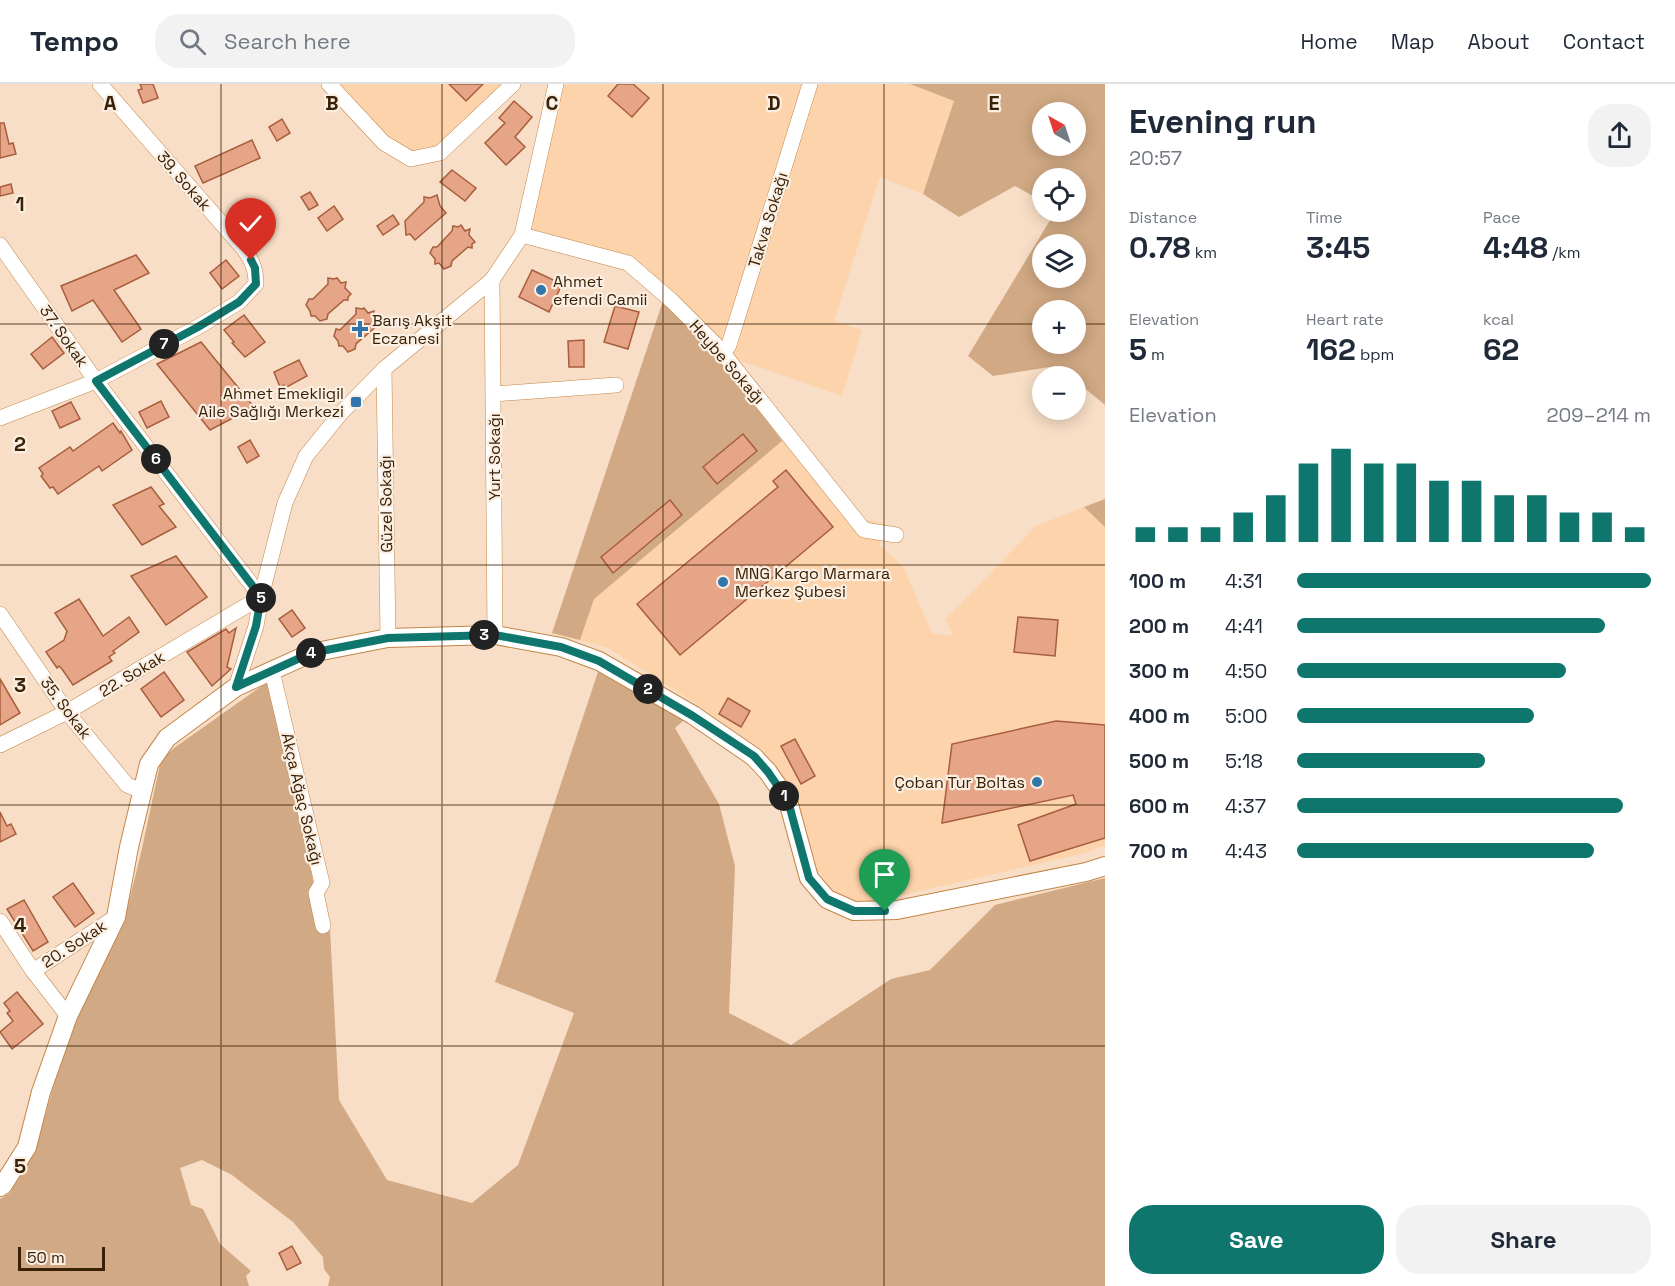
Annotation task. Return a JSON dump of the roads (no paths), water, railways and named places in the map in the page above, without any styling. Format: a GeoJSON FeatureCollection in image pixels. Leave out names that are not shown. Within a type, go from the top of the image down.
{"type":"FeatureCollection","features":[{"type":"Feature","properties":{"kind":"main road"},"geometry":{"type":"LineString","coordinates":[[1,1184],[27,1147],[41,1092],[68,1016],[116,917],[129,847],[149,764],[167,738],[236,687],[311,653],[388,638],[495,635],[561,647],[599,661],[693,716],[754,756],[788,801],[809,878],[827,899],[854,911],[897,910],[1086,872],[1105,866]]}},
{"type":"Feature","properties":{"kind":"street","name":"39. Sokak"},"geometry":{"type":"LineString","coordinates":[[96,381],[219,315],[239,302],[256,284],[255,268],[243,248],[100,84]]}},
{"type":"Feature","properties":{"kind":"street"},"geometry":{"type":"LineString","coordinates":[[329,84],[384,143],[411,159],[440,153],[513,84]]}},
{"type":"Feature","properties":{"kind":"street"},"geometry":{"type":"LineString","coordinates":[[236,687],[256,626],[285,502],[306,456],[342,413],[384,369],[492,280],[522,235],[556,84]]}},
{"type":"Feature","properties":{"kind":"street","name":"Takva Sokağı"},"geometry":{"type":"LineString","coordinates":[[723,354],[729,345],[810,84]]}},
{"type":"Feature","properties":{"kind":"street","name":"Heybe Sokağı"},"geometry":{"type":"LineString","coordinates":[[522,235],[628,263],[672,301],[723,354],[864,530],[896,535]]}},
{"type":"Feature","properties":{"kind":"street","name":"37. Sokak"},"geometry":{"type":"LineString","coordinates":[[0,245],[96,381],[261,597]]}},
{"type":"Feature","properties":{"kind":"street","name":"Yurt Sokağı"},"geometry":{"type":"LineString","coordinates":[[492,280],[495,635]]}},
{"type":"Feature","properties":{"kind":"street","name":"Güzel Sokağı"},"geometry":{"type":"LineString","coordinates":[[384,369],[388,638]]}},
{"type":"Feature","properties":{"kind":"street"},"geometry":{"type":"LineString","coordinates":[[0,418],[96,381]]}},
{"type":"Feature","properties":{"kind":"street"},"geometry":{"type":"LineString","coordinates":[[494,394],[616,385]]}},
{"type":"Feature","properties":{"kind":"street","name":"22. Sokak"},"geometry":{"type":"LineString","coordinates":[[0,745],[67,712],[261,597]]}},
{"type":"Feature","properties":{"kind":"street","name":"35. Sokak"},"geometry":{"type":"LineString","coordinates":[[0,614],[67,712],[127,785],[142,791]]}},
{"type":"Feature","properties":{"kind":"street","name":"Akça Ağaç Sokağı"},"geometry":{"type":"LineString","coordinates":[[272,671],[322,883],[315,893],[324,926]]}},
{"type":"Feature","properties":{"kind":"street","name":"20. Sokak"},"geometry":{"type":"LineString","coordinates":[[33,971],[116,917]]}},
{"type":"Feature","properties":{"kind":"street"},"geometry":{"type":"LineString","coordinates":[[0,921],[33,971],[68,1016]]}},
{"type":"Feature","properties":{"kind":"place","name":"Ahmet efendi Camii"},"geometry":{"type":"Point","coordinates":[541,290]}},
{"type":"Feature","properties":{"kind":"place","name":"Barış Akşit Eczanesi"},"geometry":{"type":"Point","coordinates":[360,329]}},
{"type":"Feature","properties":{"kind":"place","name":"Ahmet Emekligil Aile Sağlığı Merkezi"},"geometry":{"type":"Point","coordinates":[356,402]}},
{"type":"Feature","properties":{"kind":"place","name":"MNG Kargo Marmara Merkez Şubesi"},"geometry":{"type":"Point","coordinates":[723,582]}},
{"type":"Feature","properties":{"kind":"place","name":"Çoban Tur Boltas"},"geometry":{"type":"Point","coordinates":[1037,782]}}]}
